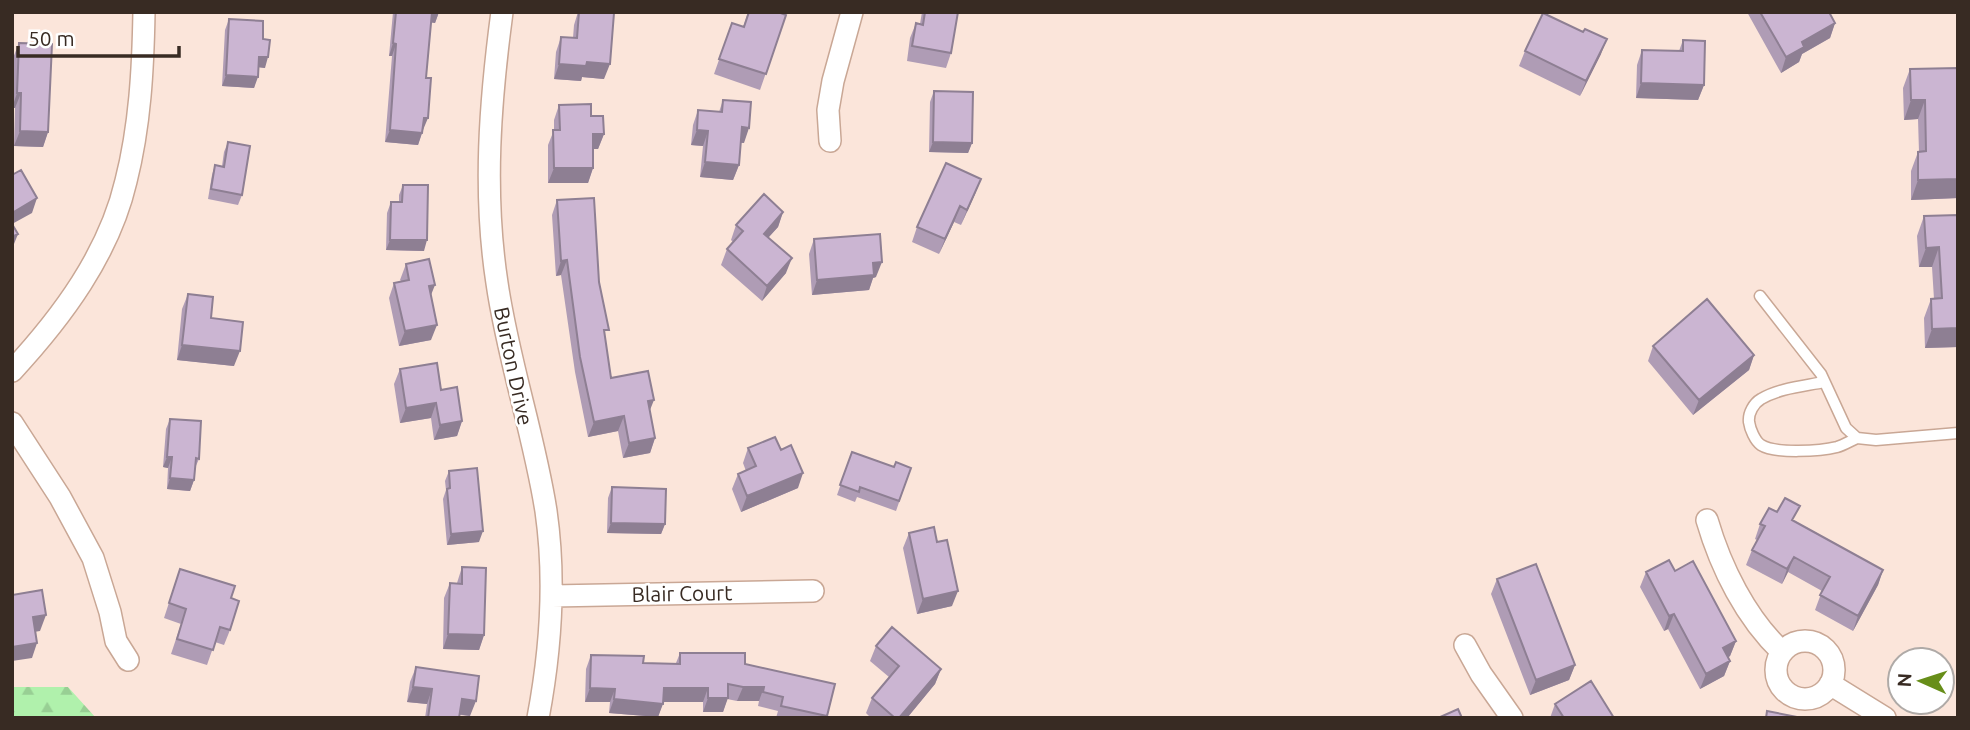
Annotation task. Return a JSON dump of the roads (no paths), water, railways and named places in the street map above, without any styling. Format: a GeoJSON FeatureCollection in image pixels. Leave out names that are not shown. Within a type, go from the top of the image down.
{"type":"FeatureCollection","features":[{"type":"Feature","properties":{"kind":"street"},"geometry":{"type":"LineString","coordinates":[[12,371],[62,313],[84,279],[117,209],[132,153],[141,87],[144,12]]}},
{"type":"Feature","properties":{"kind":"street","name":"Burton Drive"},"geometry":{"type":"LineString","coordinates":[[502,12],[489,137],[492,237],[506,338],[546,513],[552,596],[545,680],[538,718]]}},
{"type":"Feature","properties":{"kind":"street"},"geometry":{"type":"LineString","coordinates":[[830,141],[828,110],[852,12]]}},
{"type":"Feature","properties":{"kind":"street"},"geometry":{"type":"LineString","coordinates":[[12,423],[60,497],[93,558],[116,641],[128,660]]}},
{"type":"Feature","properties":{"kind":"street"},"geometry":{"type":"LineString","coordinates":[[1707,520],[1732,584],[1768,639],[1782,652]]}},
{"type":"Feature","properties":{"kind":"street","name":"Blair Court"},"geometry":{"type":"LineString","coordinates":[[552,596],[813,591]]}},
{"type":"Feature","properties":{"kind":"street"},"geometry":{"type":"LineString","coordinates":[[1798,641],[1808,641],[1825,649],[1834,666],[1830,684],[1816,697],[1797,698],[1789,694],[1777,679],[1778,660],[1782,652],[1798,641]]}},
{"type":"Feature","properties":{"kind":"street"},"geometry":{"type":"LineString","coordinates":[[1465,645],[1481,674],[1512,718]]}},
{"type":"Feature","properties":{"kind":"street"},"geometry":{"type":"LineString","coordinates":[[1830,684],[1885,718]]}},
{"type":"Feature","properties":{"kind":"lane"},"geometry":{"type":"LineString","coordinates":[[1760,296],[1824,382],[1846,428],[1857,438]]}},
{"type":"Feature","properties":{"kind":"lane"},"geometry":{"type":"LineString","coordinates":[[1824,382],[1759,399],[1752,407],[1749,420],[1759,444],[1773,450],[1825,449],[1857,438],[1876,440],[1958,433]]}}]}
